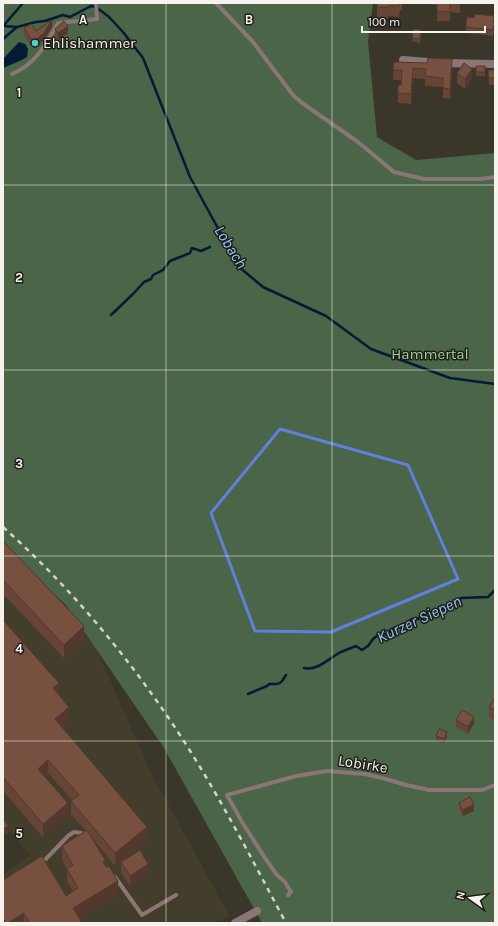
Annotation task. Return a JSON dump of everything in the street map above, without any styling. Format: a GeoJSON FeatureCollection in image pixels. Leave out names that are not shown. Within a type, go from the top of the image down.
{"type":"FeatureCollection","features":[{"type":"Feature","properties":{"kind":"street"},"geometry":{"type":"LineString","coordinates":[[403,60],[483,65],[495,64]]}},
{"type":"Feature","properties":{"kind":"street"},"geometry":{"type":"LineString","coordinates":[[235,923],[257,911]]}},
{"type":"Feature","properties":{"kind":"lane"},"geometry":{"type":"LineString","coordinates":[[12,74],[23,69],[36,57],[49,40],[58,23],[97,19],[96,3]]}},
{"type":"Feature","properties":{"kind":"lane"},"geometry":{"type":"LineString","coordinates":[[216,3],[253,42],[293,95],[302,103],[358,142],[394,172],[424,179],[481,179],[495,177]]}},
{"type":"Feature","properties":{"kind":"lane","name":"Lobirke"},"geometry":{"type":"LineString","coordinates":[[288,895],[291,892],[290,888],[277,875],[265,858],[227,795],[312,772],[328,771],[365,774],[429,790],[482,790],[495,784]]}},
{"type":"Feature","properties":{"kind":"lane"},"geometry":{"type":"LineString","coordinates":[[34,868],[40,865],[68,836],[74,832],[81,833],[90,842]]}},
{"type":"Feature","properties":{"kind":"lane"},"geometry":{"type":"LineString","coordinates":[[112,872],[142,915],[176,895]]}},
{"type":"Feature","properties":{"kind":"highlighted area"},"geometry":{"type":"Polygon","coordinates":[[[280,429],[408,465],[458,579],[331,632],[255,631],[211,513],[280,429]]]}},
{"type":"Feature","properties":{"kind":"shaded area"},"geometry":{"type":"Polygon","coordinates":[[[3,550],[66,605],[95,646],[151,773],[230,917],[212,923],[3,923],[3,875],[30,855],[3,824],[3,550]]]}},
{"type":"Feature","properties":{"kind":"green space","name":"Hammertal"},"geometry":{"type":"Polygon","coordinates":[[[3,3],[373,3],[368,42],[377,137],[416,160],[495,153],[495,923],[262,923],[164,748],[66,605],[3,550],[3,3]]]}},
{"type":"Feature","properties":{"kind":"water"},"geometry":{"type":"Polygon","coordinates":[[[19,42],[25,44],[28,49],[27,57],[3,68],[3,59],[19,42]]]}},
{"type":"Feature","properties":{"kind":"building"},"geometry":{"type":"Polygon","coordinates":[[[377,3],[399,3],[399,6],[377,7],[377,3]]]}},
{"type":"Feature","properties":{"kind":"building"},"geometry":{"type":"Polygon","coordinates":[[[437,3],[450,3],[450,12],[437,11],[437,3]]]}},
{"type":"Feature","properties":{"kind":"building"},"geometry":{"type":"Polygon","coordinates":[[[475,14],[494,16],[493,22],[495,24],[493,26],[493,30],[466,27],[467,17],[474,18],[475,14]]]}},
{"type":"Feature","properties":{"kind":"building"},"geometry":{"type":"Polygon","coordinates":[[[52,20],[44,33],[33,42],[24,28],[31,24],[36,31],[52,20]]]}},
{"type":"Feature","properties":{"kind":"building"},"geometry":{"type":"Polygon","coordinates":[[[64,21],[68,26],[58,33],[55,29],[64,21]]]}},
{"type":"Feature","properties":{"kind":"building"},"geometry":{"type":"Polygon","coordinates":[[[413,29],[421,30],[420,39],[412,38],[413,29]]]}},
{"type":"Feature","properties":{"kind":"building"},"geometry":{"type":"Polygon","coordinates":[[[428,58],[452,59],[450,89],[443,88],[443,78],[425,76],[426,69],[413,68],[411,94],[398,93],[398,85],[401,85],[402,70],[393,70],[394,62],[427,63],[428,58]]]}},
{"type":"Feature","properties":{"kind":"building"},"geometry":{"type":"Polygon","coordinates":[[[464,63],[472,69],[465,79],[457,73],[464,63]]]}},
{"type":"Feature","properties":{"kind":"building"},"geometry":{"type":"Polygon","coordinates":[[[476,66],[485,66],[485,72],[476,72],[476,66]]]}},
{"type":"Feature","properties":{"kind":"building"},"geometry":{"type":"Polygon","coordinates":[[[488,70],[495,70],[495,78],[489,78],[488,70]]]}},
{"type":"Feature","properties":{"kind":"building"},"geometry":{"type":"Polygon","coordinates":[[[3,541],[84,626],[64,645],[3,580],[3,541]]]}},
{"type":"Feature","properties":{"kind":"building"},"geometry":{"type":"Polygon","coordinates":[[[3,620],[59,683],[53,688],[69,707],[55,719],[147,827],[115,853],[71,801],[79,795],[48,760],[38,769],[68,803],[43,824],[3,777],[3,620]]]}},
{"type":"Feature","properties":{"kind":"building"},"geometry":{"type":"Polygon","coordinates":[[[495,697],[495,710],[489,707],[495,697]]]}},
{"type":"Feature","properties":{"kind":"building"},"geometry":{"type":"Polygon","coordinates":[[[462,710],[474,717],[468,727],[456,720],[462,710]]]}},
{"type":"Feature","properties":{"kind":"building"},"geometry":{"type":"Polygon","coordinates":[[[439,729],[447,732],[444,739],[436,736],[439,729]]]}},
{"type":"Feature","properties":{"kind":"building"},"geometry":{"type":"Polygon","coordinates":[[[470,797],[474,804],[463,810],[459,803],[470,797]]]}},
{"type":"Feature","properties":{"kind":"building"},"geometry":{"type":"Polygon","coordinates":[[[3,819],[8,826],[3,829],[3,819]]]}},
{"type":"Feature","properties":{"kind":"building"},"geometry":{"type":"Polygon","coordinates":[[[87,830],[105,860],[103,862],[107,868],[109,866],[118,881],[73,908],[82,923],[30,923],[24,913],[6,923],[3,918],[3,880],[42,856],[66,896],[78,888],[67,869],[73,865],[62,846],[87,830]]]}},
{"type":"Feature","properties":{"kind":"building"},"geometry":{"type":"Polygon","coordinates":[[[140,850],[148,864],[130,876],[121,862],[140,850]]]}},
{"type":"Feature","properties":{"kind":"waterway"},"geometry":{"type":"LineString","coordinates":[[17,27],[5,26],[5,24],[23,3]]}},
{"type":"Feature","properties":{"kind":"waterway"},"geometry":{"type":"LineString","coordinates":[[3,39],[17,27],[45,21],[63,15],[70,17],[91,6],[96,7]]}},
{"type":"Feature","properties":{"kind":"waterway","name":"Lobach"},"geometry":{"type":"LineString","coordinates":[[96,7],[109,17],[123,32],[143,58],[190,177],[239,267],[263,287],[326,316],[371,349],[450,378],[495,384]]}},
{"type":"Feature","properties":{"kind":"waterway"},"geometry":{"type":"LineString","coordinates":[[111,315],[144,282],[151,279],[153,275],[163,270],[170,261],[190,253],[192,248],[201,251],[210,247]]}},
{"type":"Feature","properties":{"kind":"waterway","name":"Kurzer Siepen"},"geometry":{"type":"LineString","coordinates":[[304,668],[314,668],[319,666],[341,652],[356,646],[362,650],[378,635],[387,634],[392,629],[401,627],[412,619],[418,619],[423,614],[448,608],[461,598],[488,597],[495,590]]}},
{"type":"Feature","properties":{"kind":"waterway","name":"Kurzer Siepen"},"geometry":{"type":"LineString","coordinates":[[248,694],[269,684],[279,683],[286,675]]}},
{"type":"Feature","properties":{"kind":"railway"},"geometry":{"type":"LineString","coordinates":[[3,527],[50,572],[94,620],[154,697],[203,772],[286,923]]}},
{"type":"Feature","properties":{"kind":"place","name":"Ehlishammer"},"geometry":{"type":"Point","coordinates":[35,43]}}]}
